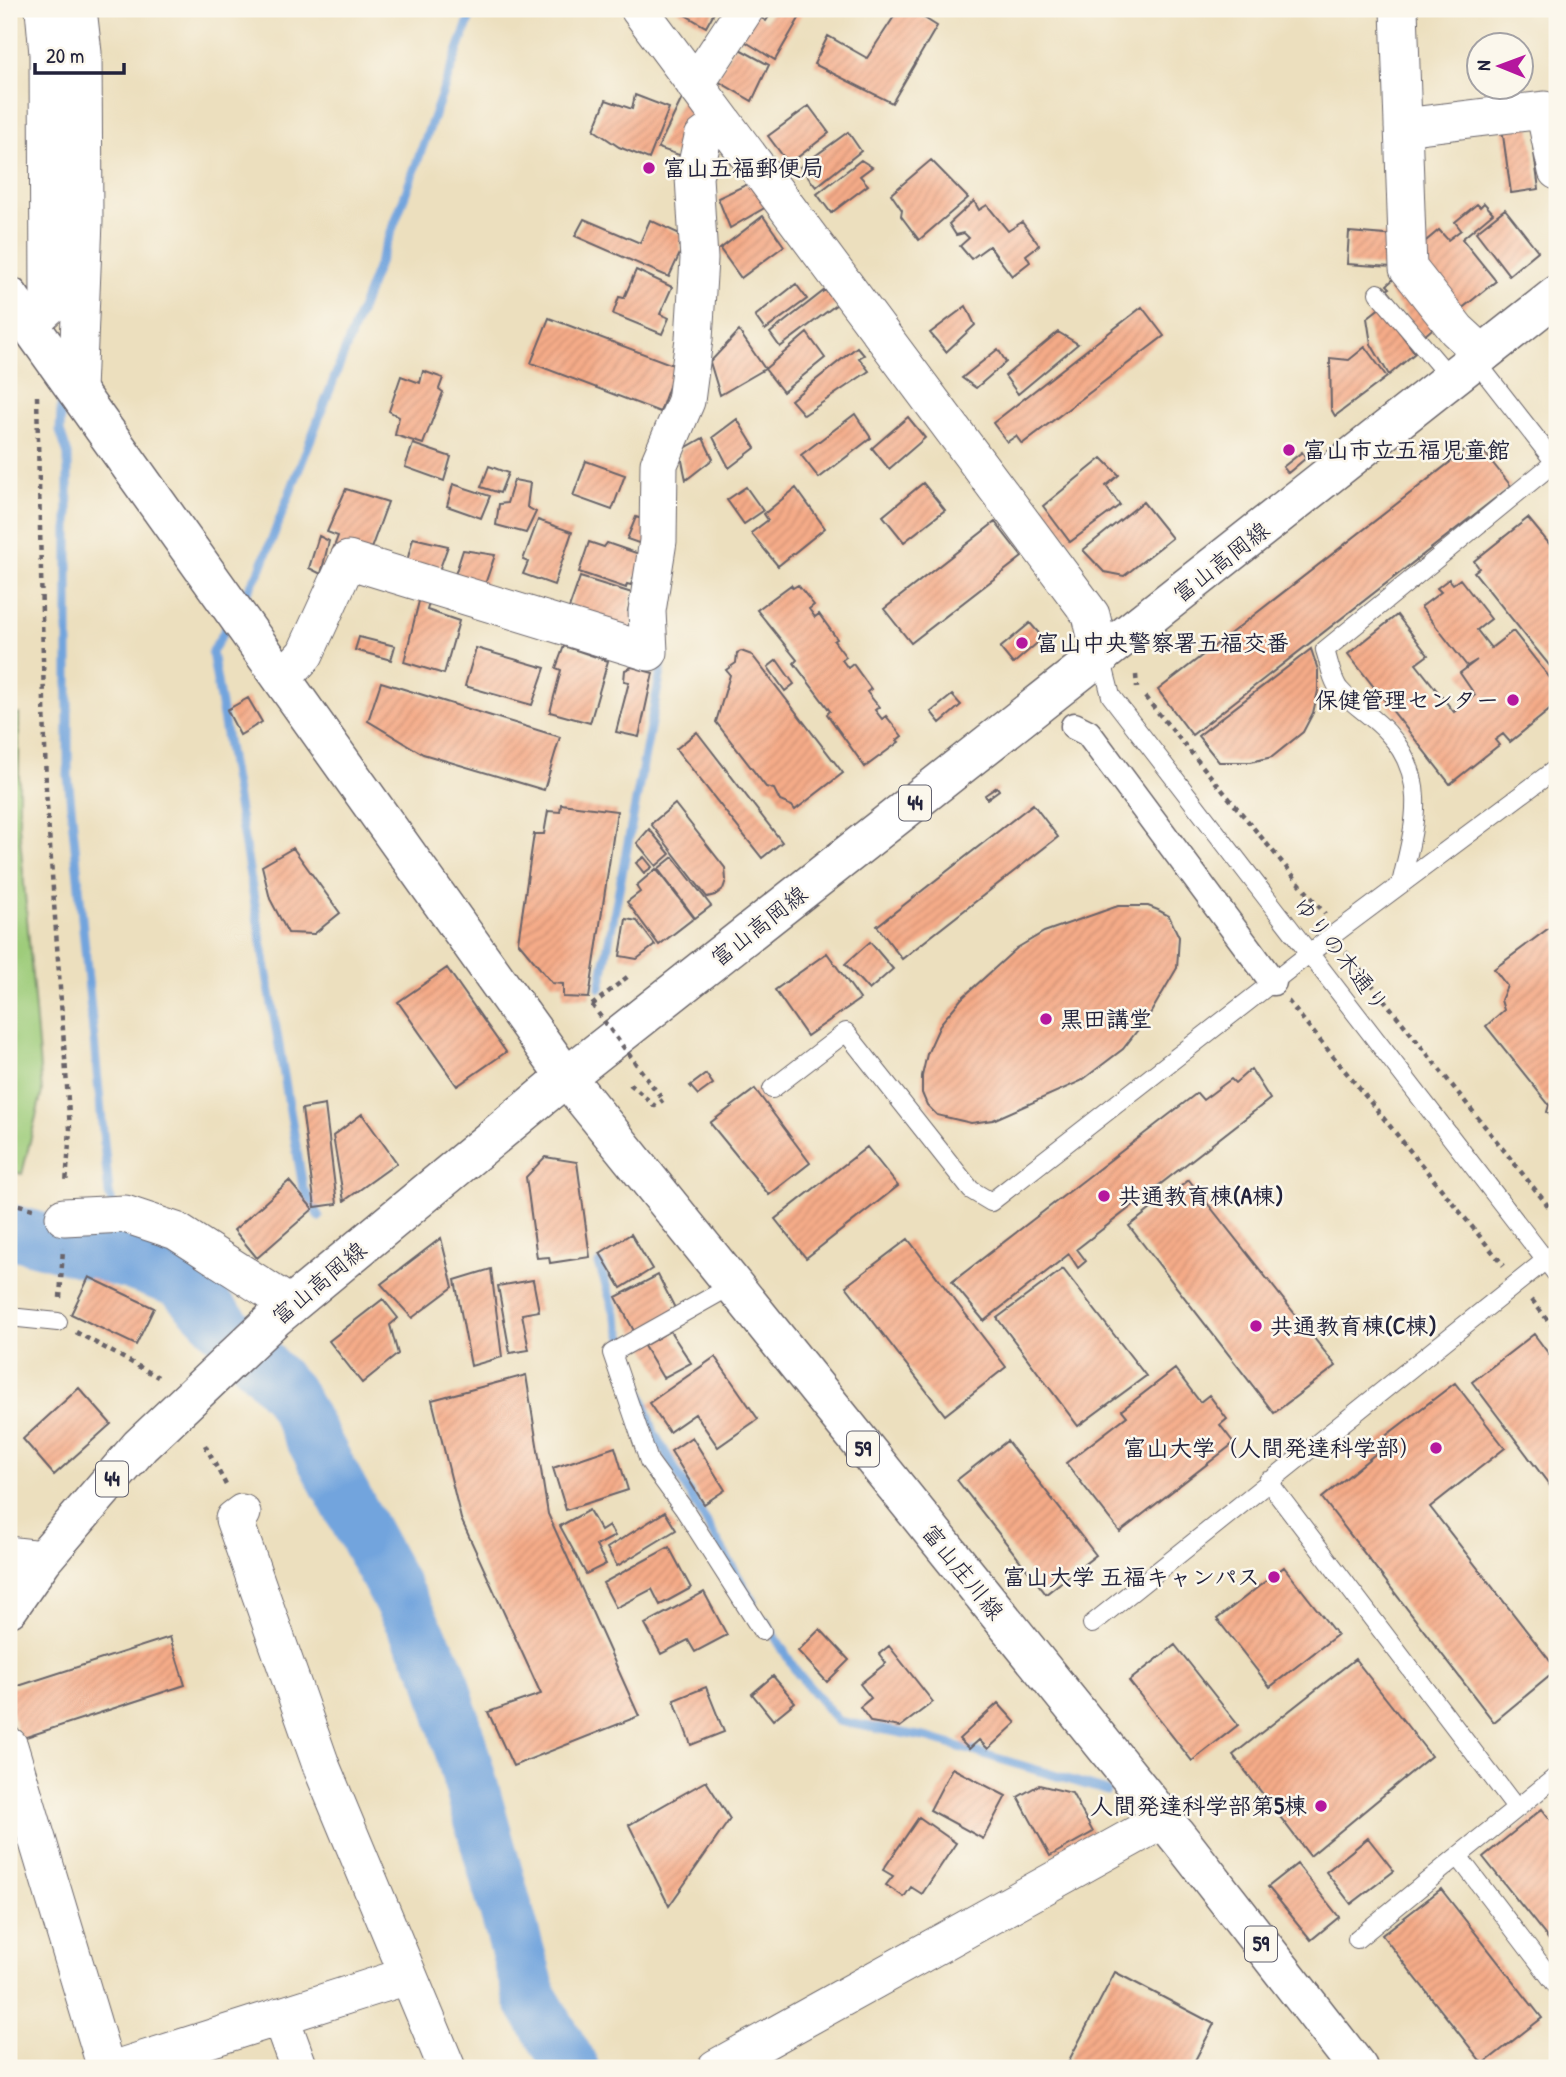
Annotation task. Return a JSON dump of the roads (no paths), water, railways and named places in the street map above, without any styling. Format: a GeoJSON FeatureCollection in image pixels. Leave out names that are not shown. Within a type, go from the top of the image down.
{"type":"FeatureCollection","features":[{"type":"Feature","properties":{"kind":"main road","name":"富山高岡線"},"geometry":{"type":"LineString","coordinates":[[9,1608],[26,1557],[227,1361],[284,1311],[566,1077],[1557,295]]}},
{"type":"Feature","properties":{"kind":"main road","name":"富山庄川線"},"geometry":{"type":"LineString","coordinates":[[28,323],[284,677],[566,1077],[731,1286],[1163,1820],[1358,2068]]}},
{"type":"Feature","properties":{"kind":"street"},"geometry":{"type":"LineString","coordinates":[[28,323],[49,306],[48,54],[44,9]]}},
{"type":"Feature","properties":{"kind":"street"},"geometry":{"type":"LineString","coordinates":[[76,388],[84,221],[83,53],[78,9]]}},
{"type":"Feature","properties":{"kind":"street"},"geometry":{"type":"LineString","coordinates":[[639,9],[1091,615],[1101,657]]}},
{"type":"Feature","properties":{"kind":"street"},"geometry":{"type":"LineString","coordinates":[[695,85],[745,9]]}},
{"type":"Feature","properties":{"kind":"street"},"geometry":{"type":"LineString","coordinates":[[1399,9],[1408,268],[1457,331],[1469,364]]}},
{"type":"Feature","properties":{"kind":"street"},"geometry":{"type":"LineString","coordinates":[[1403,127],[1544,110],[1557,171]]}},
{"type":"Feature","properties":{"kind":"street"},"geometry":{"type":"LineString","coordinates":[[284,677],[304,654],[348,560],[649,652],[647,611],[658,541],[659,464],[686,401],[694,339],[699,259],[694,177],[703,137],[723,122]]}},
{"type":"Feature","properties":{"kind":"street"},"geometry":{"type":"LineString","coordinates":[[1074,726],[1088,733],[1273,982]]}},
{"type":"Feature","properties":{"kind":"street"},"geometry":{"type":"LineString","coordinates":[[64,1218],[116,1214],[176,1230],[284,1311]]}},
{"type":"Feature","properties":{"kind":"street"},"geometry":{"type":"LineString","coordinates":[[242,1513],[234,1520],[322,1768],[447,2068]]}},
{"type":"Feature","properties":{"kind":"street"},"geometry":{"type":"LineString","coordinates":[[9,1746],[106,2068]]}},
{"type":"Feature","properties":{"kind":"street"},"geometry":{"type":"LineString","coordinates":[[716,2068],[1163,1820]]}},
{"type":"Feature","properties":{"kind":"street"},"geometry":{"type":"LineString","coordinates":[[118,2068],[407,1976]]}},
{"type":"Feature","properties":{"kind":"street"},"geometry":{"type":"LineString","coordinates":[[280,2016],[299,2068]]}},
{"type":"Feature","properties":{"kind":"lane"},"geometry":{"type":"LineString","coordinates":[[1378,293],[1469,364],[1556,464],[1325,650],[1338,689],[1389,733],[1409,764],[1417,806],[1415,834],[1401,884]]}},
{"type":"Feature","properties":{"kind":"lane","name":"ゆりの木通り"},"geometry":{"type":"LineString","coordinates":[[1101,657],[1111,696],[1551,1255],[1557,1275]]}},
{"type":"Feature","properties":{"kind":"lane"},"geometry":{"type":"LineString","coordinates":[[772,1089],[846,1032],[971,1190],[991,1202],[1273,982],[1557,768]]}},
{"type":"Feature","properties":{"kind":"lane"},"geometry":{"type":"LineString","coordinates":[[1092,1624],[1551,1255]]}},
{"type":"Feature","properties":{"kind":"lane"},"geometry":{"type":"LineString","coordinates":[[731,1286],[612,1353],[649,1461],[684,1509],[762,1631]]}},
{"type":"Feature","properties":{"kind":"lane"},"geometry":{"type":"LineString","coordinates":[[9,1317],[58,1322]]}},
{"type":"Feature","properties":{"kind":"lane"},"geometry":{"type":"LineString","coordinates":[[1268,1481],[1516,1808]]}},
{"type":"Feature","properties":{"kind":"lane"},"geometry":{"type":"LineString","coordinates":[[1357,1939],[1557,1776]]}},
{"type":"Feature","properties":{"kind":"lane"},"geometry":{"type":"LineString","coordinates":[[1458,1856],[1557,1986]]}},
{"type":"Feature","properties":{"kind":"waterway"},"geometry":{"type":"LineString","coordinates":[[239,605],[260,570],[398,214],[473,9]]}},
{"type":"Feature","properties":{"kind":"waterway"},"geometry":{"type":"LineString","coordinates":[[62,391],[60,431],[68,455],[68,775],[109,1194],[113,1206]]}},
{"type":"Feature","properties":{"kind":"waterway"},"geometry":{"type":"LineString","coordinates":[[229,623],[212,652],[303,1187],[319,1217]]}},
{"type":"Feature","properties":{"kind":"waterway"},"geometry":{"type":"LineString","coordinates":[[600,988],[661,671],[661,656]]}},
{"type":"Feature","properties":{"kind":"waterway"},"geometry":{"type":"LineString","coordinates":[[118,1223],[133,1264]]}},
{"type":"Feature","properties":{"kind":"waterway"},"geometry":{"type":"LineString","coordinates":[[9,1231],[133,1264],[180,1281],[288,1393],[440,1674],[531,1999],[572,2068]]}},
{"type":"Feature","properties":{"kind":"waterway"},"geometry":{"type":"LineString","coordinates":[[599,1264],[654,1433],[753,1602]]}},
{"type":"Feature","properties":{"kind":"waterway"},"geometry":{"type":"LineString","coordinates":[[765,1620],[796,1671],[838,1721],[929,1738],[1107,1791]]}},
{"type":"Feature","properties":{"kind":"place","name":"富山五福郵便局"},"geometry":{"type":"Point","coordinates":[649,168]}},
{"type":"Feature","properties":{"kind":"place","name":"富山市立五福児童館"},"geometry":{"type":"Point","coordinates":[1289,450]}},
{"type":"Feature","properties":{"kind":"place","name":"富山中央警察署五福交番"},"geometry":{"type":"Point","coordinates":[1022,643]}},
{"type":"Feature","properties":{"kind":"place","name":"保健管理センター"},"geometry":{"type":"Point","coordinates":[1513,700]}},
{"type":"Feature","properties":{"kind":"place","name":"黒田講堂"},"geometry":{"type":"Point","coordinates":[1046,1019]}},
{"type":"Feature","properties":{"kind":"place","name":"共通教育棟(A棟)"},"geometry":{"type":"Point","coordinates":[1104,1196]}},
{"type":"Feature","properties":{"kind":"place","name":"共通教育棟(C棟)"},"geometry":{"type":"Point","coordinates":[1256,1326]}},
{"type":"Feature","properties":{"kind":"place","name":"富山大学（人間発達科学部）"},"geometry":{"type":"Point","coordinates":[1436,1448]}},
{"type":"Feature","properties":{"kind":"place","name":"富山大学 五福キャンパス"},"geometry":{"type":"Point","coordinates":[1274,1577]}},
{"type":"Feature","properties":{"kind":"place","name":"人間発達科学部第5棟"},"geometry":{"type":"Point","coordinates":[1321,1806]}}]}
